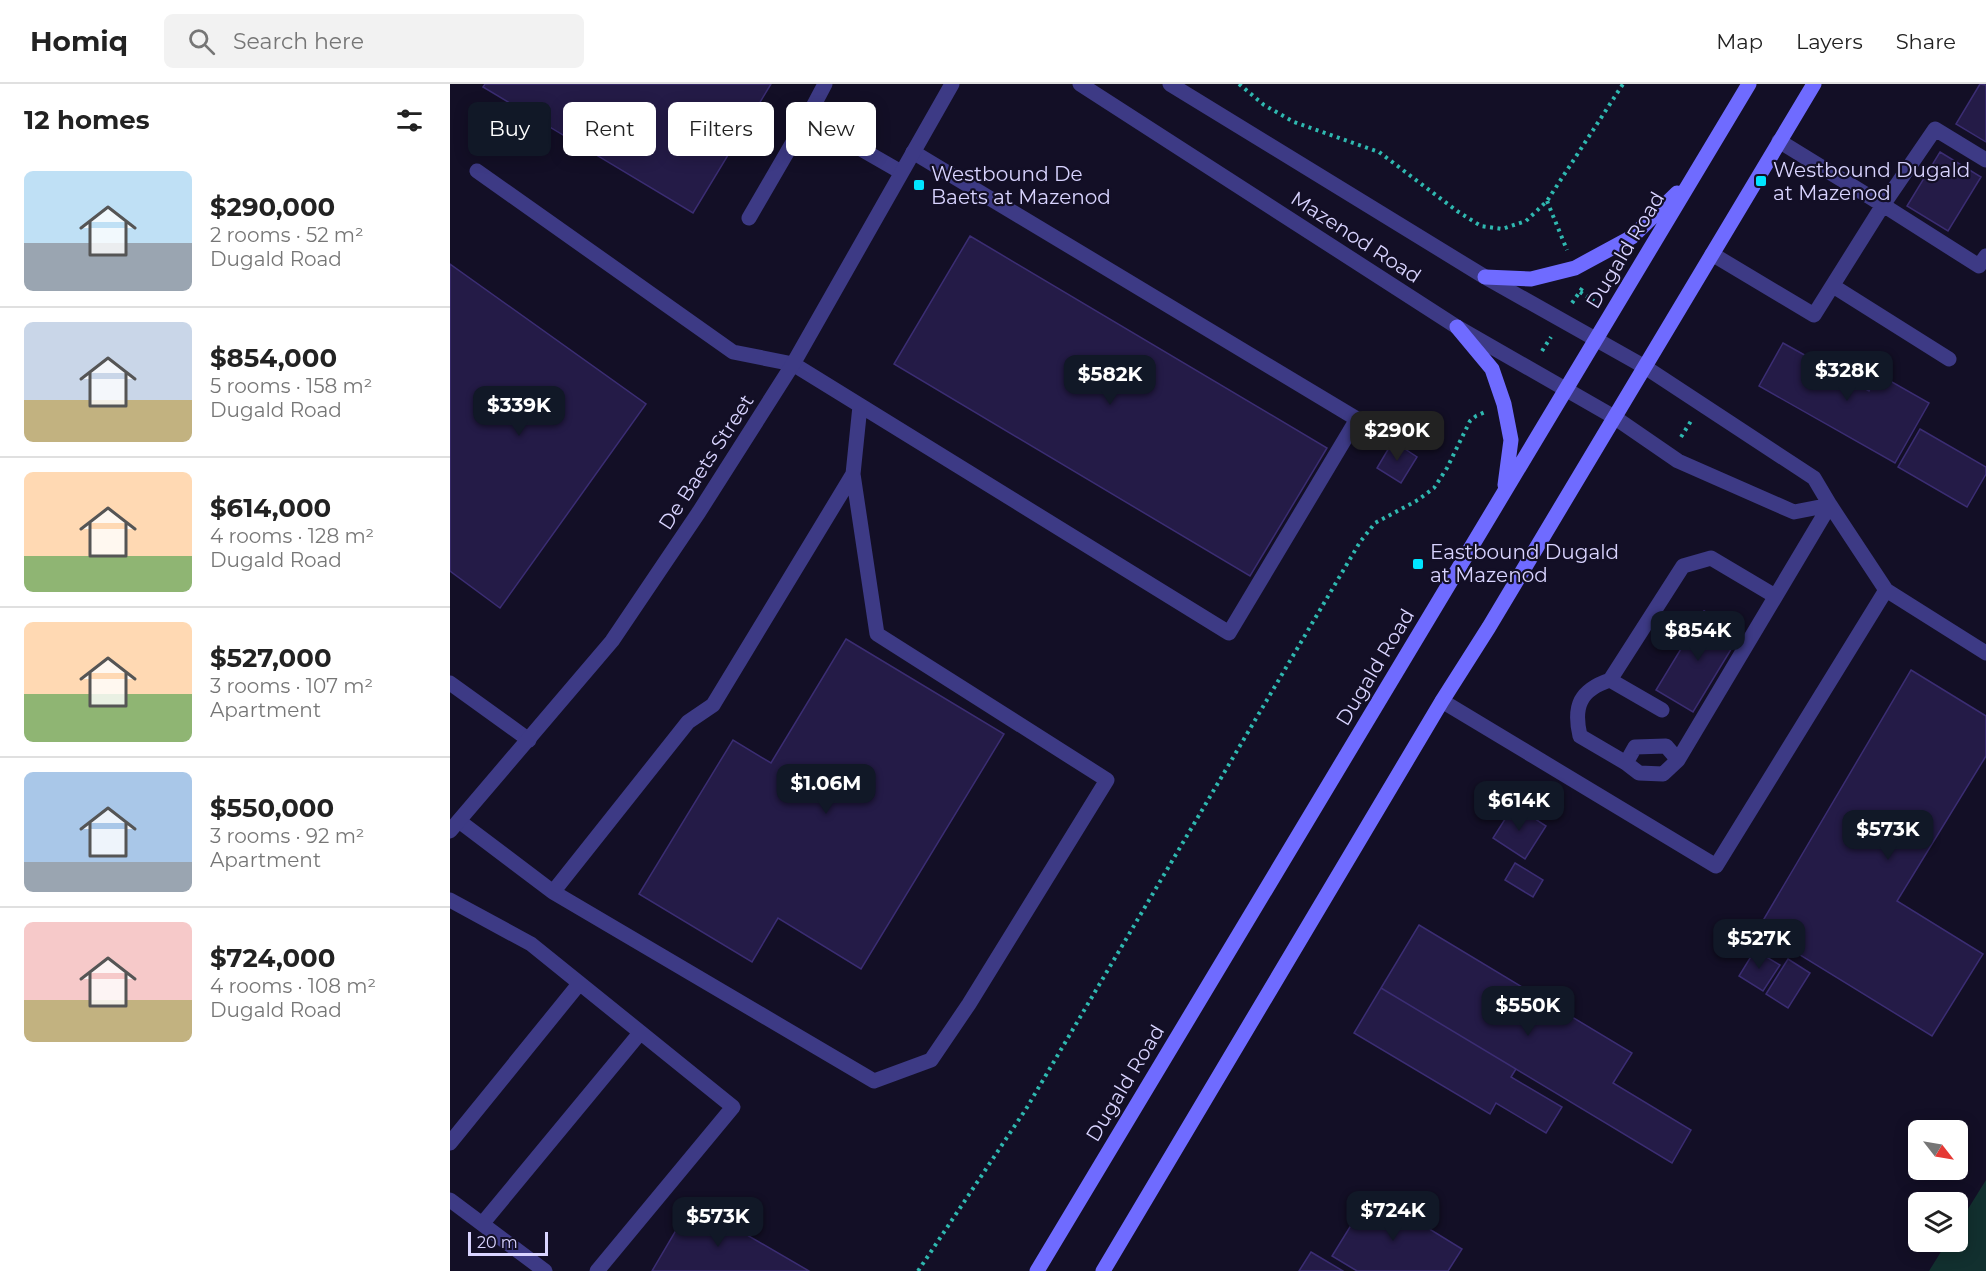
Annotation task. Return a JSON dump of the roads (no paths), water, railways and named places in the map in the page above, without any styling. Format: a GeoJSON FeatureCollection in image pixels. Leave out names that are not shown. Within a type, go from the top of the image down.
{"type":"FeatureCollection","features":[{"type":"Feature","properties":{"kind":"main road","name":"Dugald Road"},"geometry":{"type":"LineString","coordinates":[[1037,1271],[1749,84]]}},
{"type":"Feature","properties":{"kind":"main road"},"geometry":{"type":"LineString","coordinates":[[1103,1271],[1442,701],[1489,627],[1814,84]]}},
{"type":"Feature","properties":{"kind":"main road"},"geometry":{"type":"LineString","coordinates":[[1485,278],[1531,279],[1575,268],[1632,237],[1693,179]]}},
{"type":"Feature","properties":{"kind":"main road"},"geometry":{"type":"LineString","coordinates":[[1457,327],[1492,369],[1504,404],[1511,440],[1504,493]]}},
{"type":"Feature","properties":{"kind":"street"},"geometry":{"type":"LineString","coordinates":[[815,102],[825,84]]}},
{"type":"Feature","properties":{"kind":"street","name":"De Baets Street"},"geometry":{"type":"LineString","coordinates":[[454,826],[612,641],[699,512],[793,364],[952,84]]}},
{"type":"Feature","properties":{"kind":"street","name":"Mazenod Road"},"geometry":{"type":"LineString","coordinates":[[1080,84],[1457,327],[1614,417],[1678,461],[1794,512],[1830,505]]}},
{"type":"Feature","properties":{"kind":"street","name":"Mazenod Road"},"geometry":{"type":"LineString","coordinates":[[1170,84],[1485,278],[1645,367],[1814,478],[1886,590]]}},
{"type":"Feature","properties":{"kind":"street"},"geometry":{"type":"LineString","coordinates":[[1712,254],[1815,315],[1883,205],[1935,129],[1986,160]]}},
{"type":"Feature","properties":{"kind":"street"},"geometry":{"type":"LineString","coordinates":[[1779,141],[1979,266],[1986,256]]}},
{"type":"Feature","properties":{"kind":"street"},"geometry":{"type":"LineString","coordinates":[[477,171],[733,352],[793,364],[1229,633],[1357,419],[913,152]]}},
{"type":"Feature","properties":{"kind":"street"},"geometry":{"type":"LineString","coordinates":[[749,218],[786,154]]}},
{"type":"Feature","properties":{"kind":"street"},"geometry":{"type":"LineString","coordinates":[[873,156],[901,172]]}},
{"type":"Feature","properties":{"kind":"street"},"geometry":{"type":"LineString","coordinates":[[1833,286],[1949,359]]}},
{"type":"Feature","properties":{"kind":"street"},"geometry":{"type":"LineString","coordinates":[[454,826],[553,892],[874,1081],[931,1060],[969,1004],[1107,780],[877,634],[853,474],[860,406]]}},
{"type":"Feature","properties":{"kind":"street"},"geometry":{"type":"LineString","coordinates":[[553,892],[688,722],[713,705],[853,474]]}},
{"type":"Feature","properties":{"kind":"street"},"geometry":{"type":"LineString","coordinates":[[1775,596],[1710,558],[1683,566],[1610,680],[1596,684],[1580,699],[1576,718],[1580,736],[1639,773],[1663,774],[1678,760],[1830,505]]}},
{"type":"Feature","properties":{"kind":"street"},"geometry":{"type":"LineString","coordinates":[[1442,701],[1716,866],[1886,590],[1986,653]]}},
{"type":"Feature","properties":{"kind":"street"},"geometry":{"type":"LineString","coordinates":[[1610,680],[1662,710]]}},
{"type":"Feature","properties":{"kind":"street"},"geometry":{"type":"LineString","coordinates":[[450,683],[529,740]]}},
{"type":"Feature","properties":{"kind":"street"},"geometry":{"type":"LineString","coordinates":[[1626,763],[1635,747],[1666,746],[1678,760]]}},
{"type":"Feature","properties":{"kind":"street"},"geometry":{"type":"LineString","coordinates":[[450,900],[531,944],[733,1107],[597,1271]]}},
{"type":"Feature","properties":{"kind":"street"},"geometry":{"type":"LineString","coordinates":[[450,1143],[579,984]]}},
{"type":"Feature","properties":{"kind":"street"},"geometry":{"type":"LineString","coordinates":[[482,1224],[640,1033]]}},
{"type":"Feature","properties":{"kind":"street"},"geometry":{"type":"LineString","coordinates":[[450,1200],[545,1271]]}},
{"type":"Feature","properties":{"kind":"place","name":"Westbound Dugald at Mazenod"},"geometry":{"type":"Point","coordinates":[1761,181]}},
{"type":"Feature","properties":{"kind":"place","name":"Westbound De Baets at Mazenod"},"geometry":{"type":"Point","coordinates":[919,185]}},
{"type":"Feature","properties":{"kind":"place","name":"Eastbound Dugald at Mazenod"},"geometry":{"type":"Point","coordinates":[1418,564]}}]}
